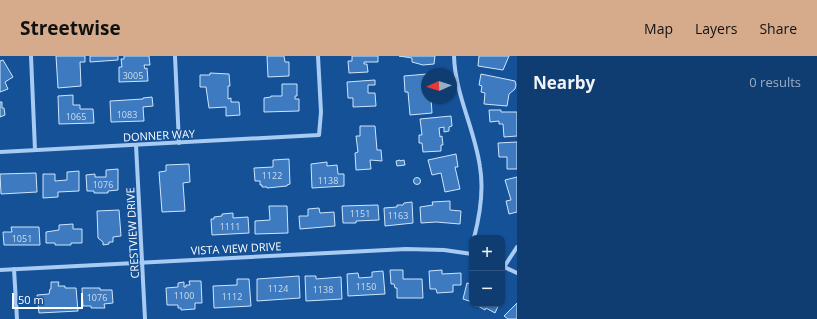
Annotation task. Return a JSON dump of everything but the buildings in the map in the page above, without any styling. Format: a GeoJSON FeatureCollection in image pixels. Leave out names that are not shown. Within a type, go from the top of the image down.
{"type":"FeatureCollection","features":[{"type":"Feature","properties":{"kind":"street"},"geometry":{"type":"LineString","coordinates":[[31,56],[35,150]]}},
{"type":"Feature","properties":{"kind":"street"},"geometry":{"type":"LineString","coordinates":[[175,56],[179,143]]}},
{"type":"Feature","properties":{"kind":"street","name":"DONNER WAY"},"geometry":{"type":"LineString","coordinates":[[0,152],[319,135],[321,112],[318,56]]}},
{"type":"Feature","properties":{"kind":"street"},"geometry":{"type":"LineString","coordinates":[[454,56],[458,80],[481,168],[481,200],[475,235]]}},
{"type":"Feature","properties":{"kind":"street","name":"CRESTVIEW DRIVE"},"geometry":{"type":"LineString","coordinates":[[136,145],[146,319]]}},
{"type":"Feature","properties":{"kind":"street"},"geometry":{"type":"LineString","coordinates":[[505,263],[517,247]]}},
{"type":"Feature","properties":{"kind":"street","name":"VISTA VIEW DRIVE"},"geometry":{"type":"LineString","coordinates":[[0,270],[406,249],[444,250],[469,254]]}},
{"type":"Feature","properties":{"kind":"street"},"geometry":{"type":"LineString","coordinates":[[505,267],[517,273]]}},
{"type":"Feature","properties":{"kind":"street"},"geometry":{"type":"LineString","coordinates":[[14,269],[17,319]]}}]}
